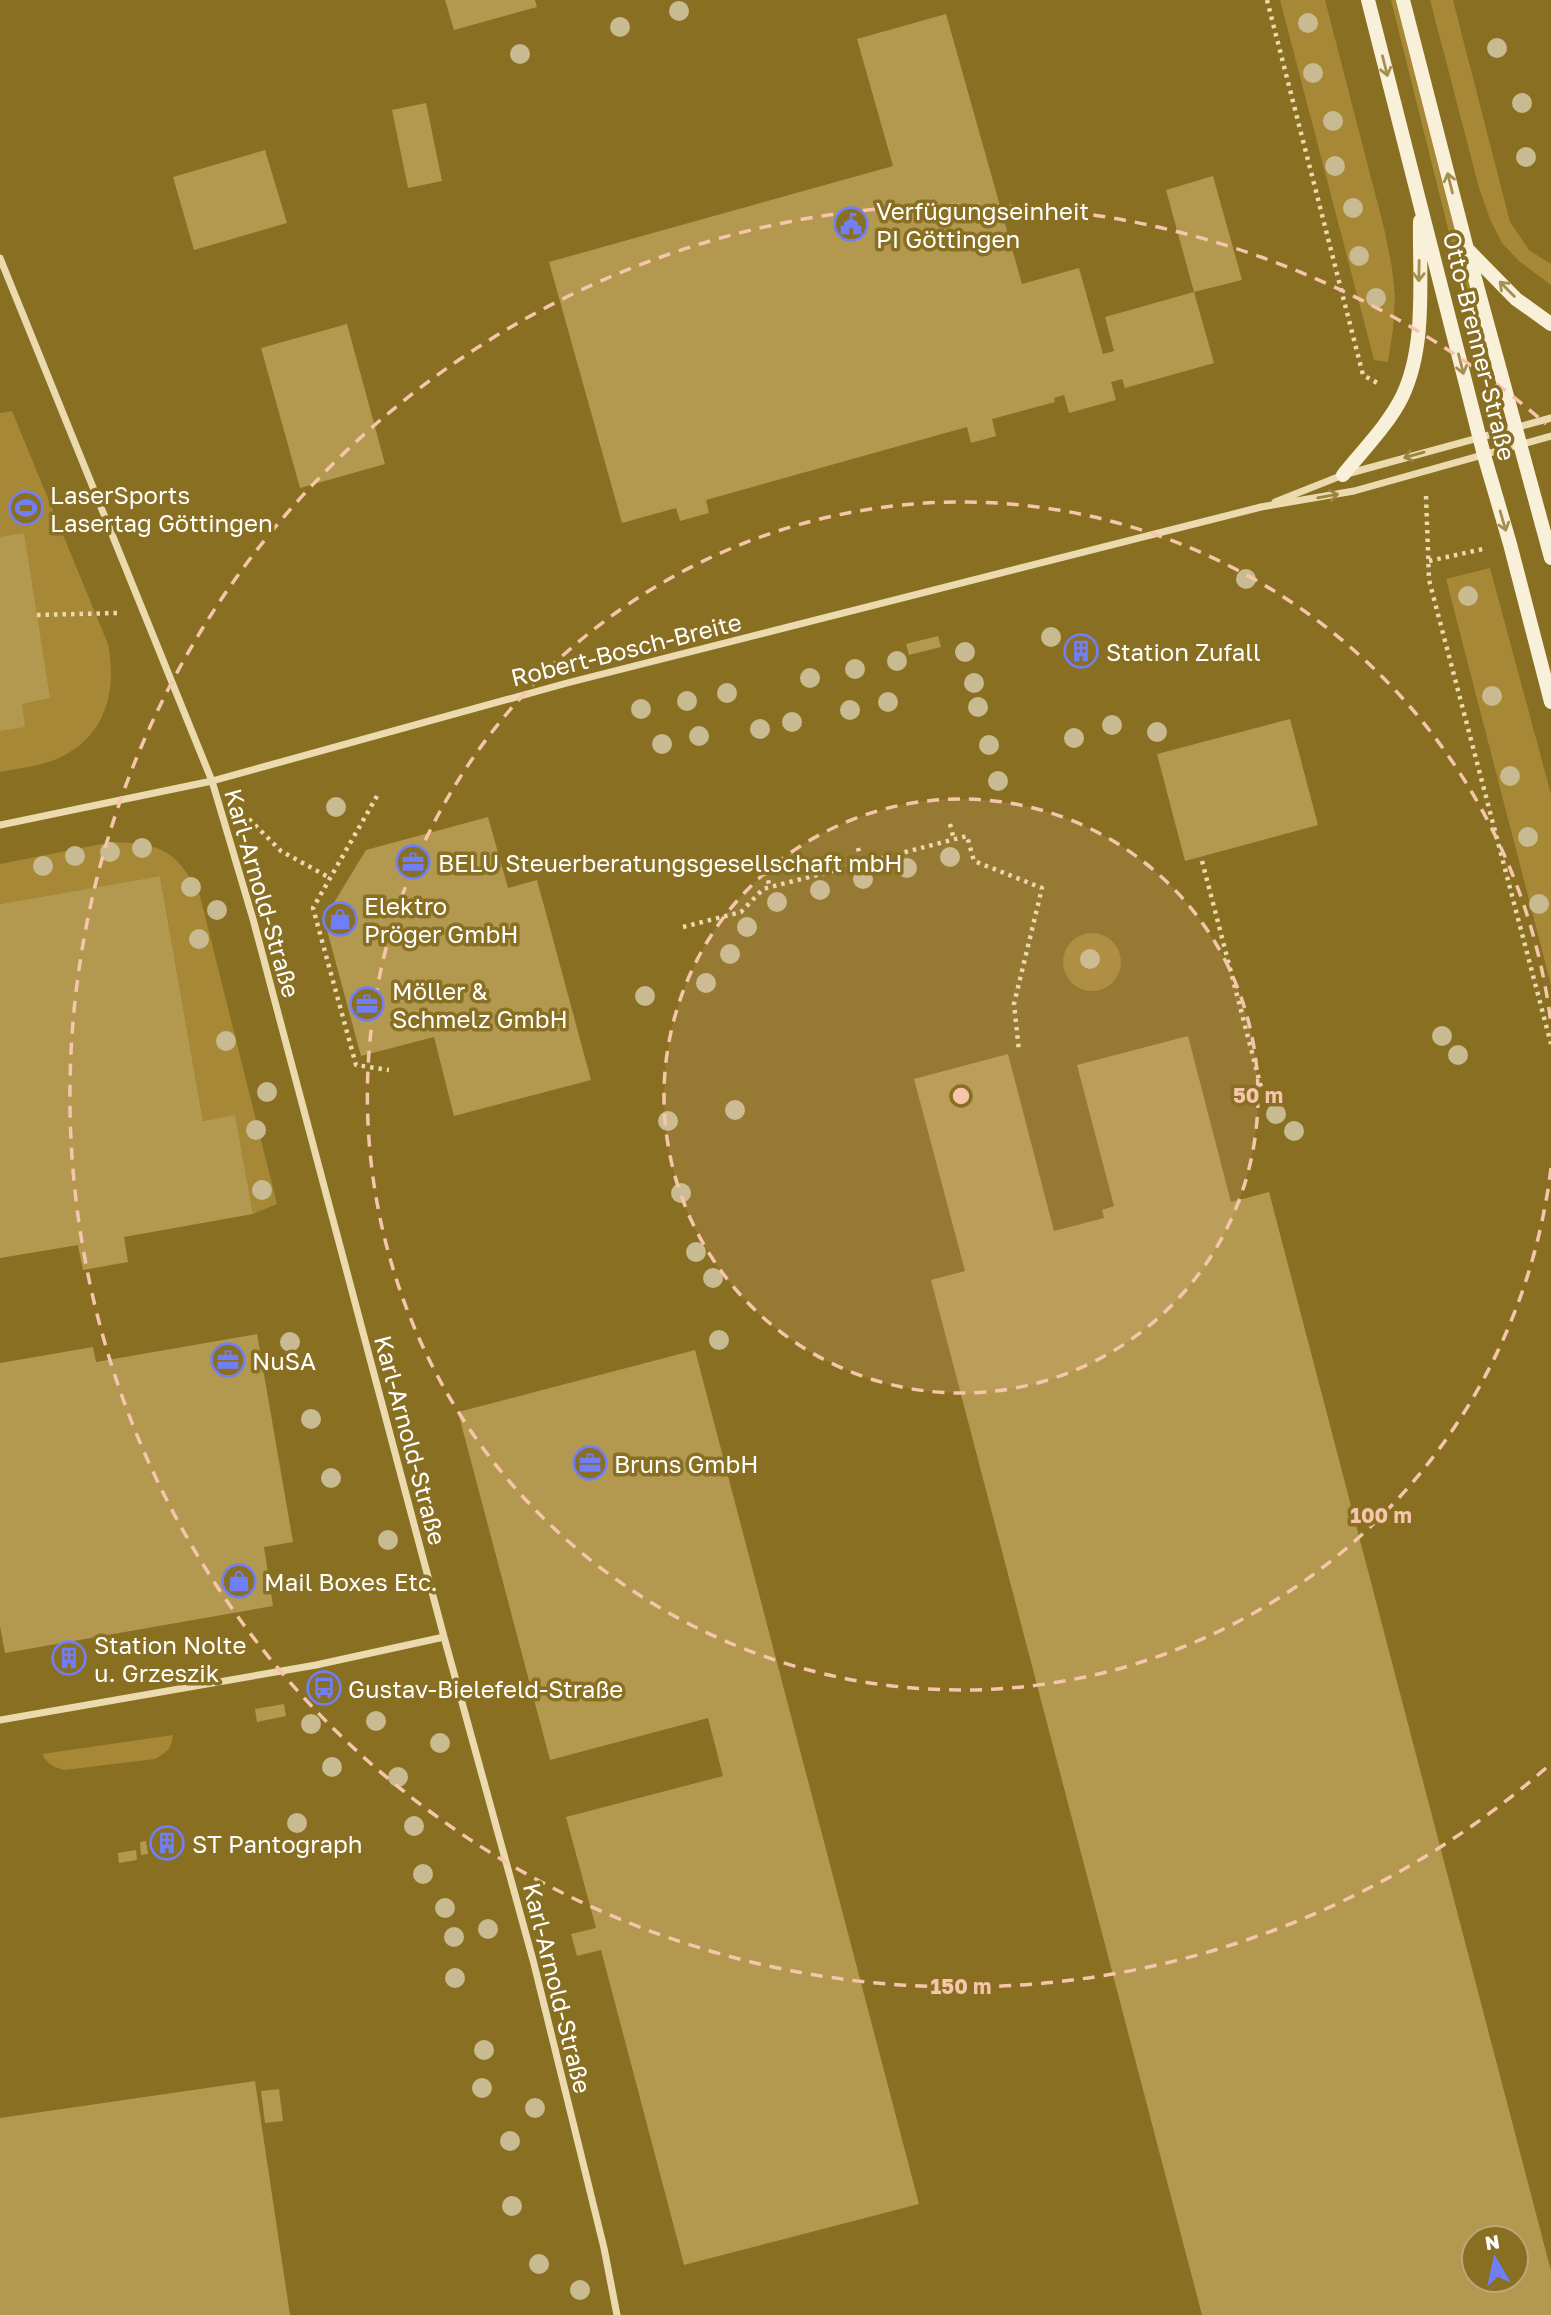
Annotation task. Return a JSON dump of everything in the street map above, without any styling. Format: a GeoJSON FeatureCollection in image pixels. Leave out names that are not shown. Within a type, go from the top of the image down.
{"type":"FeatureCollection","features":[{"type":"Feature","properties":{"kind":"main road","name":"Otto-Brenner-Straße"},"geometry":{"type":"LineString","coordinates":[[1368,0],[1484,455],[1551,702]]}},
{"type":"Feature","properties":{"kind":"main road","name":"Otto-Brenner-Straße"},"geometry":{"type":"LineString","coordinates":[[1403,0],[1551,558]]}},
{"type":"Feature","properties":{"kind":"main road"},"geometry":{"type":"LineString","coordinates":[[1343,475],[1402,397],[1412,368],[1418,332],[1420,202]]}},
{"type":"Feature","properties":{"kind":"main road"},"geometry":{"type":"LineString","coordinates":[[1467,249],[1516,299],[1551,324]]}},
{"type":"Feature","properties":{"kind":"street","name":"Karl-Arnold-Straße"},"geometry":{"type":"LineString","coordinates":[[0,258],[212,781],[253,919],[533,1960],[604,2248],[617,2315]]}},
{"type":"Feature","properties":{"kind":"street","name":"Robert-Bosch-Breite"},"geometry":{"type":"LineString","coordinates":[[1261,507],[1343,475],[1551,418]]}},
{"type":"Feature","properties":{"kind":"street","name":"Robert-Bosch-Breite"},"geometry":{"type":"LineString","coordinates":[[0,825],[212,781],[567,683],[1261,507],[1354,491],[1551,436]]}},
{"type":"Feature","properties":{"kind":"street"},"geometry":{"type":"LineString","coordinates":[[0,1720],[316,1665],[444,1637]]}},
{"type":"Feature","properties":{"kind":"path"},"geometry":{"type":"LineString","coordinates":[[1267,0],[1363,375],[1402,397]]}},
{"type":"Feature","properties":{"kind":"path"},"geometry":{"type":"LineString","coordinates":[[1425,471],[1429,580],[1551,1044]]}},
{"type":"Feature","properties":{"kind":"path"},"geometry":{"type":"LineString","coordinates":[[37,615],[144,613]]}},
{"type":"Feature","properties":{"kind":"path"},"geometry":{"type":"LineString","coordinates":[[377,796],[313,908],[356,1065],[389,1070]]}},
{"type":"Feature","properties":{"kind":"path"},"geometry":{"type":"LineString","coordinates":[[246,816],[281,851],[330,878]]}},
{"type":"Feature","properties":{"kind":"path"},"geometry":{"type":"LineString","coordinates":[[950,824],[954,840]]}},
{"type":"Feature","properties":{"kind":"path"},"geometry":{"type":"LineString","coordinates":[[683,927],[741,912],[763,889],[967,836],[974,861],[1042,888],[1014,1004],[1019,1051]]}},
{"type":"Feature","properties":{"kind":"path"},"geometry":{"type":"LineString","coordinates":[[858,848],[862,864]]}},
{"type":"Feature","properties":{"kind":"path"},"geometry":{"type":"LineString","coordinates":[[1202,861],[1262,1091]]}},
{"type":"Feature","properties":{"kind":"path"},"geometry":{"type":"LineString","coordinates":[[765,872],[770,888]]}},
{"type":"Feature","properties":{"kind":"shaded area"},"geometry":{"type":"Polygon","coordinates":[[[1280,0],[1325,0],[1392,268],[1395,297],[1388,362],[1374,360],[1280,0]]]}},
{"type":"Feature","properties":{"kind":"shaded area"},"geometry":{"type":"Polygon","coordinates":[[[1391,0],[1399,0],[1487,342],[1477,345],[1391,0]]]}},
{"type":"Feature","properties":{"kind":"shaded area"},"geometry":{"type":"Polygon","coordinates":[[[1430,0],[1453,0],[1510,222],[1529,250],[1551,264],[1551,285],[1519,261],[1502,243],[1490,219],[1479,188],[1430,0]]]}},
{"type":"Feature","properties":{"kind":"shaded area","name":"LaserSports Lasertag Göttingen"},"geometry":{"type":"Polygon","coordinates":[[[12,411],[108,644],[111,677],[105,708],[99,722],[78,747],[48,762],[0,772],[0,413],[12,411]]]}},
{"type":"Feature","properties":{"kind":"shaded area"},"geometry":{"type":"Polygon","coordinates":[[[1490,568],[1551,794],[1551,985],[1446,579],[1490,568]]]}},
{"type":"Feature","properties":{"kind":"shaded area"},"geometry":{"type":"Polygon","coordinates":[[[112,842],[144,845],[166,852],[184,868],[200,896],[277,1204],[253,1214],[235,1116],[203,1121],[160,876],[0,904],[0,864],[112,842]]]}},
{"type":"Feature","properties":{"kind":"shaded area"},"geometry":{"type":"Polygon","coordinates":[[[1086,933],[1098,933],[1113,941],[1121,956],[1121,968],[1113,983],[1098,991],[1086,991],[1071,983],[1063,968],[1063,956],[1071,941],[1086,933]]]}},
{"type":"Feature","properties":{"kind":"shaded area"},"geometry":{"type":"Polygon","coordinates":[[[173,1735],[168,1750],[155,1759],[64,1770],[51,1765],[42,1754],[173,1735]]]}},
{"type":"Feature","properties":{"kind":"building"},"geometry":{"type":"Polygon","coordinates":[[[445,0],[535,0],[537,7],[454,30],[445,0]]]}},
{"type":"Feature","properties":{"kind":"building"},"geometry":{"type":"Polygon","coordinates":[[[946,14],[1022,284],[1079,268],[1103,354],[1114,351],[1105,317],[1194,292],[1214,363],[1125,388],[1122,379],[1111,382],[1116,400],[1069,413],[1064,395],[1054,398],[1055,402],[992,419],[996,436],[971,443],[967,427],[706,500],[709,513],[680,521],[676,508],[622,523],[549,262],[893,166],[857,39],[946,14]]]}},
{"type":"Feature","properties":{"kind":"building"},"geometry":{"type":"Polygon","coordinates":[[[426,103],[442,181],[408,188],[392,110],[426,103]]]}},
{"type":"Feature","properties":{"kind":"building"},"geometry":{"type":"Polygon","coordinates":[[[265,150],[287,223],[194,250],[173,177],[265,150]]]}},
{"type":"Feature","properties":{"kind":"building"},"geometry":{"type":"Polygon","coordinates":[[[1213,176],[1242,280],[1194,292],[1166,190],[1213,176]]]}},
{"type":"Feature","properties":{"kind":"building"},"geometry":{"type":"Polygon","coordinates":[[[347,324],[385,464],[300,488],[261,348],[347,324]]]}},
{"type":"Feature","properties":{"kind":"building"},"geometry":{"type":"Polygon","coordinates":[[[24,533],[50,698],[22,704],[25,727],[0,731],[0,537],[24,533]]]}},
{"type":"Feature","properties":{"kind":"building"},"geometry":{"type":"Polygon","coordinates":[[[938,636],[941,647],[909,655],[906,644],[938,636]]]}},
{"type":"Feature","properties":{"kind":"building","name":"Station Zufall"},"geometry":{"type":"Polygon","coordinates":[[[1083,640],[1088,661],[1080,662],[1075,642],[1083,640]]]}},
{"type":"Feature","properties":{"kind":"building"},"geometry":{"type":"Polygon","coordinates":[[[1290,719],[1318,825],[1185,861],[1157,754],[1290,719]]]}},
{"type":"Feature","properties":{"kind":"building"},"geometry":{"type":"Polygon","coordinates":[[[488,817],[508,888],[537,880],[591,1080],[454,1116],[434,1037],[361,1056],[324,919],[366,850],[488,817]]]}},
{"type":"Feature","properties":{"kind":"building"},"geometry":{"type":"Polygon","coordinates":[[[160,876],[203,1121],[235,1115],[253,1214],[124,1237],[128,1262],[83,1270],[78,1245],[0,1258],[0,904],[160,876]]]}},
{"type":"Feature","properties":{"kind":"building"},"geometry":{"type":"Polygon","coordinates":[[[1188,1036],[1231,1202],[1269,1192],[1551,2271],[1551,2315],[1202,2315],[931,1280],[965,1271],[914,1079],[1008,1054],[1054,1231],[1104,1218],[1102,1210],[1114,1206],[1077,1065],[1188,1036]]]}},
{"type":"Feature","properties":{"kind":"building"},"geometry":{"type":"Polygon","coordinates":[[[257,1334],[293,1542],[264,1547],[273,1606],[5,1653],[0,1626],[0,1363],[93,1347],[96,1362],[257,1334]]]}},
{"type":"Feature","properties":{"kind":"building"},"geometry":{"type":"Polygon","coordinates":[[[695,1350],[919,2204],[684,2265],[601,1950],[577,1956],[571,1934],[596,1928],[566,1817],[723,1776],[708,1718],[550,1760],[458,1412],[695,1350]]]}},
{"type":"Feature","properties":{"kind":"building","name":"Station Nolte u. Grzeszik"},"geometry":{"type":"Polygon","coordinates":[[[77,1648],[79,1664],[61,1667],[59,1651],[77,1648]]]}},
{"type":"Feature","properties":{"kind":"building"},"geometry":{"type":"Polygon","coordinates":[[[284,1704],[286,1716],[257,1722],[255,1709],[284,1704]]]}},
{"type":"Feature","properties":{"kind":"building","name":"ST Pantograph"},"geometry":{"type":"Polygon","coordinates":[[[176,1835],[178,1848],[159,1850],[157,1838],[176,1835]]]}},
{"type":"Feature","properties":{"kind":"building"},"geometry":{"type":"Polygon","coordinates":[[[146,1841],[148,1854],[141,1855],[140,1842],[146,1841]]]}},
{"type":"Feature","properties":{"kind":"building"},"geometry":{"type":"Polygon","coordinates":[[[136,1850],[137,1860],[119,1863],[118,1853],[136,1850]]]}},
{"type":"Feature","properties":{"kind":"building"},"geometry":{"type":"Polygon","coordinates":[[[255,2081],[290,2315],[0,2315],[0,2118],[255,2081]]]}},
{"type":"Feature","properties":{"kind":"building"},"geometry":{"type":"Polygon","coordinates":[[[279,2089],[283,2121],[265,2123],[261,2091],[279,2089]]]}},
{"type":"Feature","properties":{"kind":"place","name":"Verfügungseinheit PI Göttingen"},"geometry":{"type":"Point","coordinates":[851,224]}},
{"type":"Feature","properties":{"kind":"place","name":"LaserSports Lasertag Göttingen"},"geometry":{"type":"Point","coordinates":[26,508]}},
{"type":"Feature","properties":{"kind":"place","name":"Station Zufall"},"geometry":{"type":"Point","coordinates":[1081,651]}},
{"type":"Feature","properties":{"kind":"place","name":"BELU Steuerberatungsgesellschaft mbH"},"geometry":{"type":"Point","coordinates":[413,862]}},
{"type":"Feature","properties":{"kind":"place","name":"Elektro Pröger GmbH"},"geometry":{"type":"Point","coordinates":[340,919]}},
{"type":"Feature","properties":{"kind":"place","name":"Möller & Schmelz GmbH"},"geometry":{"type":"Point","coordinates":[367,1004]}},
{"type":"Feature","properties":{"kind":"place","name":"NuSA"},"geometry":{"type":"Point","coordinates":[228,1360]}},
{"type":"Feature","properties":{"kind":"place","name":"Bruns GmbH"},"geometry":{"type":"Point","coordinates":[590,1463]}},
{"type":"Feature","properties":{"kind":"place","name":"Mail Boxes Etc."},"geometry":{"type":"Point","coordinates":[239,1581]}},
{"type":"Feature","properties":{"kind":"place","name":"Station Nolte u. Grzeszik"},"geometry":{"type":"Point","coordinates":[69,1658]}},
{"type":"Feature","properties":{"kind":"place","name":"Gustav-Bielefeld-Straße"},"geometry":{"type":"Point","coordinates":[324,1688]}},
{"type":"Feature","properties":{"kind":"place","name":"ST Pantograph"},"geometry":{"type":"Point","coordinates":[167,1843]}}]}
